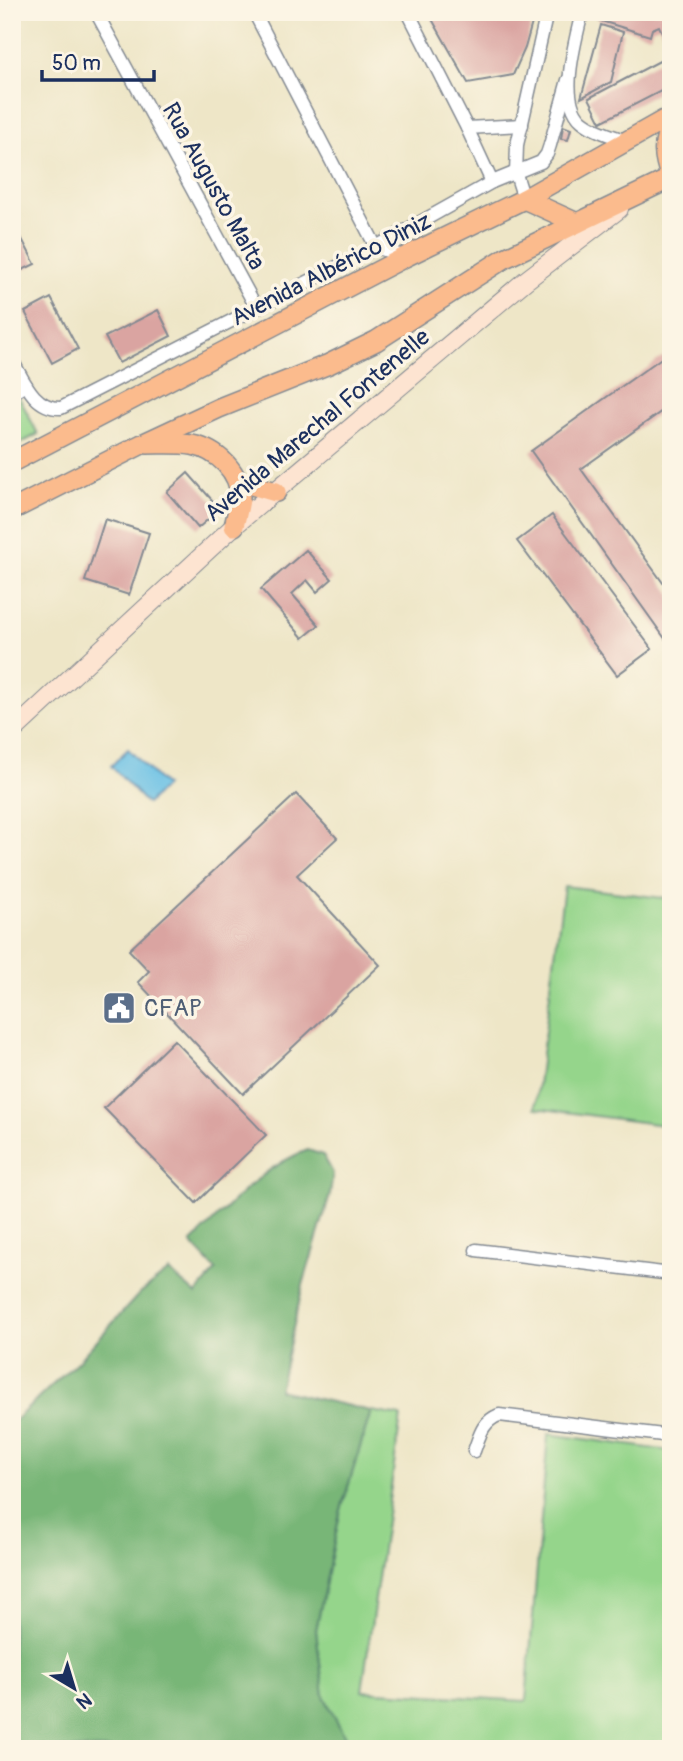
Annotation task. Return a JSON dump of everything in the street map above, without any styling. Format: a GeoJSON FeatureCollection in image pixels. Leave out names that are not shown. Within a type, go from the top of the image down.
{"type":"FeatureCollection","features":[{"type":"Feature","properties":{"kind":"main road","name":"Avenida Albérico Diniz"},"geometry":{"type":"LineString","coordinates":[[12,462],[405,257],[524,199],[671,117]]}},
{"type":"Feature","properties":{"kind":"main road"},"geometry":{"type":"LineString","coordinates":[[671,126],[664,150],[671,178]]}},
{"type":"Feature","properties":{"kind":"main road","name":"Avenida Marechal Fontenelle"},"geometry":{"type":"LineString","coordinates":[[12,732],[234,526],[525,281],[641,192],[671,178]]}},
{"type":"Feature","properties":{"kind":"main road"},"geometry":{"type":"LineString","coordinates":[[12,510],[219,408],[329,365],[376,341],[483,271],[641,192]]}},
{"type":"Feature","properties":{"kind":"main road"},"geometry":{"type":"LineString","coordinates":[[524,199],[577,223]]}},
{"type":"Feature","properties":{"kind":"main road"},"geometry":{"type":"LineString","coordinates":[[142,444],[201,447],[218,457],[230,468],[238,481],[240,499],[234,526]]}},
{"type":"Feature","properties":{"kind":"main road"},"geometry":{"type":"LineString","coordinates":[[238,481],[276,492]]}},
{"type":"Feature","properties":{"kind":"street","name":"Rua Augusto Malta"},"geometry":{"type":"LineString","coordinates":[[96,12],[256,307]]}},
{"type":"Feature","properties":{"kind":"street"},"geometry":{"type":"LineString","coordinates":[[254,12],[376,247],[405,257]]}},
{"type":"Feature","properties":{"kind":"street"},"geometry":{"type":"LineString","coordinates":[[408,12],[492,182]]}},
{"type":"Feature","properties":{"kind":"street"},"geometry":{"type":"LineString","coordinates":[[524,199],[516,174],[517,145],[547,12]]}},
{"type":"Feature","properties":{"kind":"street"},"geometry":{"type":"LineString","coordinates":[[12,360],[41,404],[50,408],[61,408],[376,247],[492,182],[541,162],[547,154],[568,80],[582,12]]}},
{"type":"Feature","properties":{"kind":"street"},"geometry":{"type":"LineString","coordinates":[[568,80],[574,108],[582,121],[627,141]]}},
{"type":"Feature","properties":{"kind":"street"},"geometry":{"type":"LineString","coordinates":[[467,128],[522,125]]}},
{"type":"Feature","properties":{"kind":"street"},"geometry":{"type":"LineString","coordinates":[[12,393],[26,385]]}},
{"type":"Feature","properties":{"kind":"street"},"geometry":{"type":"LineString","coordinates":[[476,1250],[671,1274]]}},
{"type":"Feature","properties":{"kind":"street"},"geometry":{"type":"LineString","coordinates":[[474,1451],[483,1425],[499,1415],[671,1436]]}},
{"type":"Feature","properties":{"kind":"green space"},"geometry":{"type":"Polygon","coordinates":[[[19,397],[38,434],[12,448],[12,400],[19,397]]]}},
{"type":"Feature","properties":{"kind":"green space"},"geometry":{"type":"Polygon","coordinates":[[[564,886],[671,899],[671,1126],[535,1108],[564,886]]]}},
{"type":"Feature","properties":{"kind":"green space"},"geometry":{"type":"Polygon","coordinates":[[[308,1150],[323,1155],[333,1173],[330,1195],[303,1285],[279,1390],[371,1411],[340,1513],[316,1630],[324,1696],[347,1741],[355,1749],[12,1749],[12,1423],[78,1361],[140,1293],[169,1271],[196,1294],[216,1270],[191,1243],[260,1177],[291,1157],[308,1150]]]}},
{"type":"Feature","properties":{"kind":"green space"},"geometry":{"type":"Polygon","coordinates":[[[371,1411],[401,1416],[362,1691],[526,1701],[548,1434],[671,1451],[671,1749],[355,1749],[347,1741],[324,1696],[316,1630],[340,1513],[371,1411]]]}},
{"type":"Feature","properties":{"kind":"water"},"geometry":{"type":"Polygon","coordinates":[[[128,749],[165,786],[147,804],[111,766],[128,749]]]}},
{"type":"Feature","properties":{"kind":"building"},"geometry":{"type":"Polygon","coordinates":[[[428,12],[535,12],[525,48],[513,75],[468,83],[428,12]]]}},
{"type":"Feature","properties":{"kind":"building"},"geometry":{"type":"Polygon","coordinates":[[[600,12],[671,12],[671,51],[659,26],[652,29],[650,36],[598,20],[600,12]]]}},
{"type":"Feature","properties":{"kind":"building"},"geometry":{"type":"Polygon","coordinates":[[[601,25],[623,32],[611,82],[581,98],[601,25]]]}},
{"type":"Feature","properties":{"kind":"building"},"geometry":{"type":"Polygon","coordinates":[[[671,55],[671,86],[601,122],[589,98],[671,55]]]}},
{"type":"Feature","properties":{"kind":"building"},"geometry":{"type":"Polygon","coordinates":[[[563,126],[571,129],[568,140],[561,139],[563,126]]]}},
{"type":"Feature","properties":{"kind":"building"},"geometry":{"type":"Polygon","coordinates":[[[12,220],[35,264],[12,275],[12,220]]]}},
{"type":"Feature","properties":{"kind":"building"},"geometry":{"type":"Polygon","coordinates":[[[51,298],[78,349],[52,363],[25,312],[51,298]]]}},
{"type":"Feature","properties":{"kind":"building"},"geometry":{"type":"Polygon","coordinates":[[[158,310],[171,336],[119,363],[105,337],[158,310]]]}},
{"type":"Feature","properties":{"kind":"building"},"geometry":{"type":"Polygon","coordinates":[[[667,354],[671,359],[671,417],[665,409],[581,469],[671,594],[671,647],[531,451],[667,354]]]}},
{"type":"Feature","properties":{"kind":"building"},"geometry":{"type":"Polygon","coordinates":[[[188,473],[220,509],[198,528],[167,492],[188,473]]]}},
{"type":"Feature","properties":{"kind":"building"},"geometry":{"type":"Polygon","coordinates":[[[552,515],[652,649],[617,675],[517,541],[552,515]]]}},
{"type":"Feature","properties":{"kind":"building"},"geometry":{"type":"Polygon","coordinates":[[[105,519],[149,533],[129,595],[85,581],[105,519]]]}},
{"type":"Feature","properties":{"kind":"building"},"geometry":{"type":"Polygon","coordinates":[[[306,550],[332,579],[317,592],[307,580],[292,594],[319,625],[303,638],[261,589],[306,550]]]}},
{"type":"Feature","properties":{"kind":"building"},"geometry":{"type":"Polygon","coordinates":[[[296,794],[337,838],[297,875],[380,965],[243,1094],[138,982],[149,971],[129,950],[296,794]]]}},
{"type":"Feature","properties":{"kind":"building"},"geometry":{"type":"Polygon","coordinates":[[[174,1040],[266,1135],[196,1203],[104,1108],[174,1040]]]}},
{"type":"Feature","properties":{"kind":"place","name":"CFAP"},"geometry":{"type":"Point","coordinates":[119,1008]}}]}
